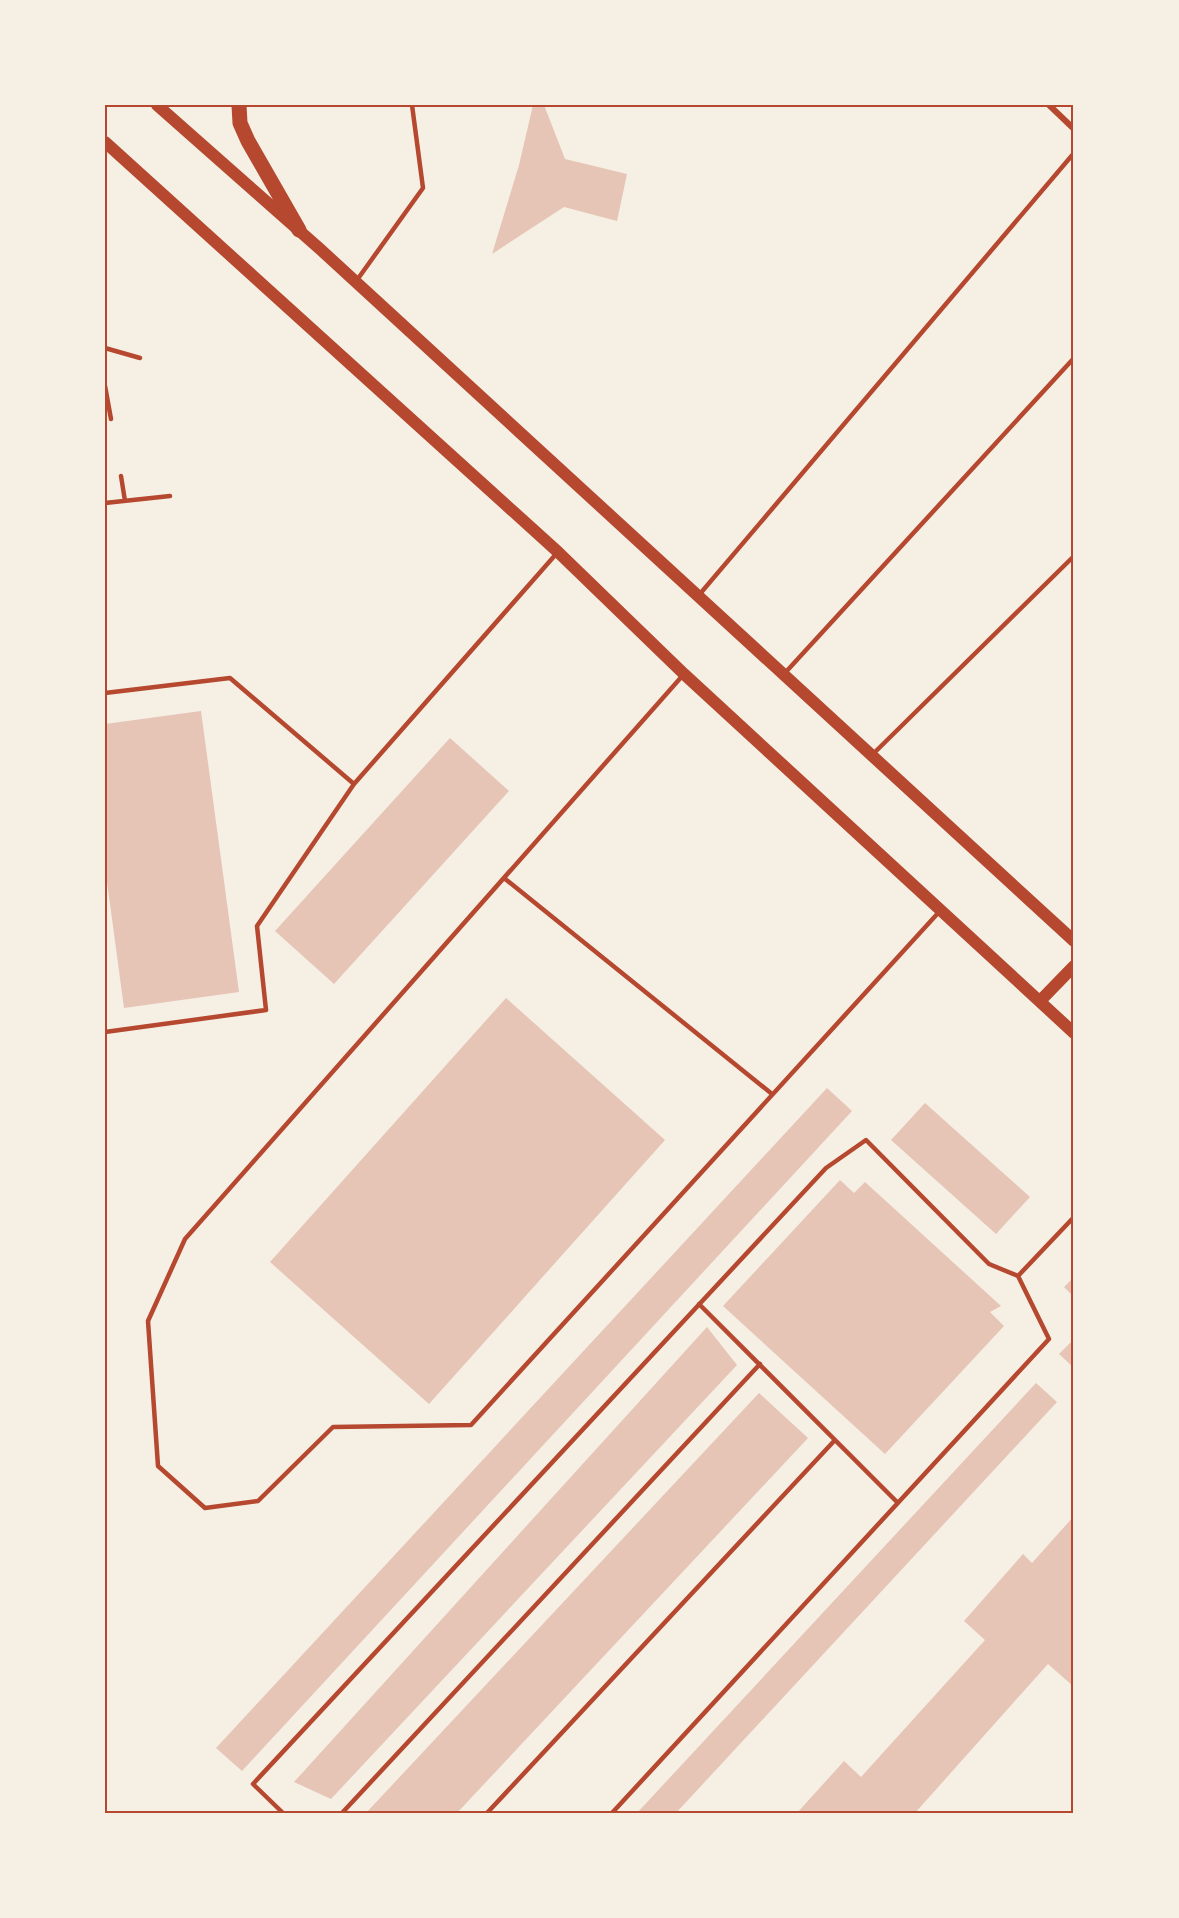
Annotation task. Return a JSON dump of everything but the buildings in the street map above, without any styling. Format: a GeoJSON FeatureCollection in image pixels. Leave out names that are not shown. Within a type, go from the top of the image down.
{"type":"FeatureCollection","features":[{"type":"Feature","properties":{"kind":"main road"},"geometry":{"type":"LineString","coordinates":[[157,105],[299,230],[1074,941]]}},
{"type":"Feature","properties":{"kind":"main road"},"geometry":{"type":"LineString","coordinates":[[239,105],[240,123],[248,141],[299,230]]}},
{"type":"Feature","properties":{"kind":"main road"},"geometry":{"type":"LineString","coordinates":[[105,141],[558,552],[684,674],[1074,1033]]}},
{"type":"Feature","properties":{"kind":"main road"},"geometry":{"type":"LineString","coordinates":[[1040,1001],[1074,966]]}},
{"type":"Feature","properties":{"kind":"street"},"geometry":{"type":"LineString","coordinates":[[1049,105],[1074,129]]}},
{"type":"Feature","properties":{"kind":"lane"},"geometry":{"type":"LineString","coordinates":[[356,282],[423,188],[412,105]]}},
{"type":"Feature","properties":{"kind":"lane"},"geometry":{"type":"LineString","coordinates":[[698,596],[1074,153]]}},
{"type":"Feature","properties":{"kind":"lane"},"geometry":{"type":"LineString","coordinates":[[105,348],[140,358]]}},
{"type":"Feature","properties":{"kind":"lane"},"geometry":{"type":"LineString","coordinates":[[783,675],[1074,358]]}},
{"type":"Feature","properties":{"kind":"lane"},"geometry":{"type":"LineString","coordinates":[[105,386],[111,419]]}},
{"type":"Feature","properties":{"kind":"lane"},"geometry":{"type":"LineString","coordinates":[[121,476],[125,501]]}},
{"type":"Feature","properties":{"kind":"lane"},"geometry":{"type":"LineString","coordinates":[[105,503],[170,496]]}},
{"type":"Feature","properties":{"kind":"lane"},"geometry":{"type":"LineString","coordinates":[[105,1032],[266,1010],[257,926],[354,784],[558,552]]}},
{"type":"Feature","properties":{"kind":"lane"},"geometry":{"type":"LineString","coordinates":[[872,755],[1074,556]]}},
{"type":"Feature","properties":{"kind":"lane"},"geometry":{"type":"LineString","coordinates":[[684,674],[185,1239],[148,1321],[158,1467],[205,1508],[258,1501],[333,1426],[471,1425],[941,909]]}},
{"type":"Feature","properties":{"kind":"lane"},"geometry":{"type":"LineString","coordinates":[[105,693],[230,678],[354,784]]}},
{"type":"Feature","properties":{"kind":"lane"},"geometry":{"type":"LineString","coordinates":[[504,878],[772,1094]]}},
{"type":"Feature","properties":{"kind":"lane"},"geometry":{"type":"LineString","coordinates":[[283,1813],[253,1784],[826,1168],[867,1140],[989,1264],[1018,1276],[1049,1339],[612,1813]]}},
{"type":"Feature","properties":{"kind":"lane"},"geometry":{"type":"LineString","coordinates":[[1018,1276],[1074,1217]]}},
{"type":"Feature","properties":{"kind":"lane"},"geometry":{"type":"LineString","coordinates":[[699,1304],[898,1503]]}},
{"type":"Feature","properties":{"kind":"lane"},"geometry":{"type":"LineString","coordinates":[[342,1813],[760,1364]]}},
{"type":"Feature","properties":{"kind":"lane"},"geometry":{"type":"LineString","coordinates":[[487,1813],[835,1440]]}}]}
